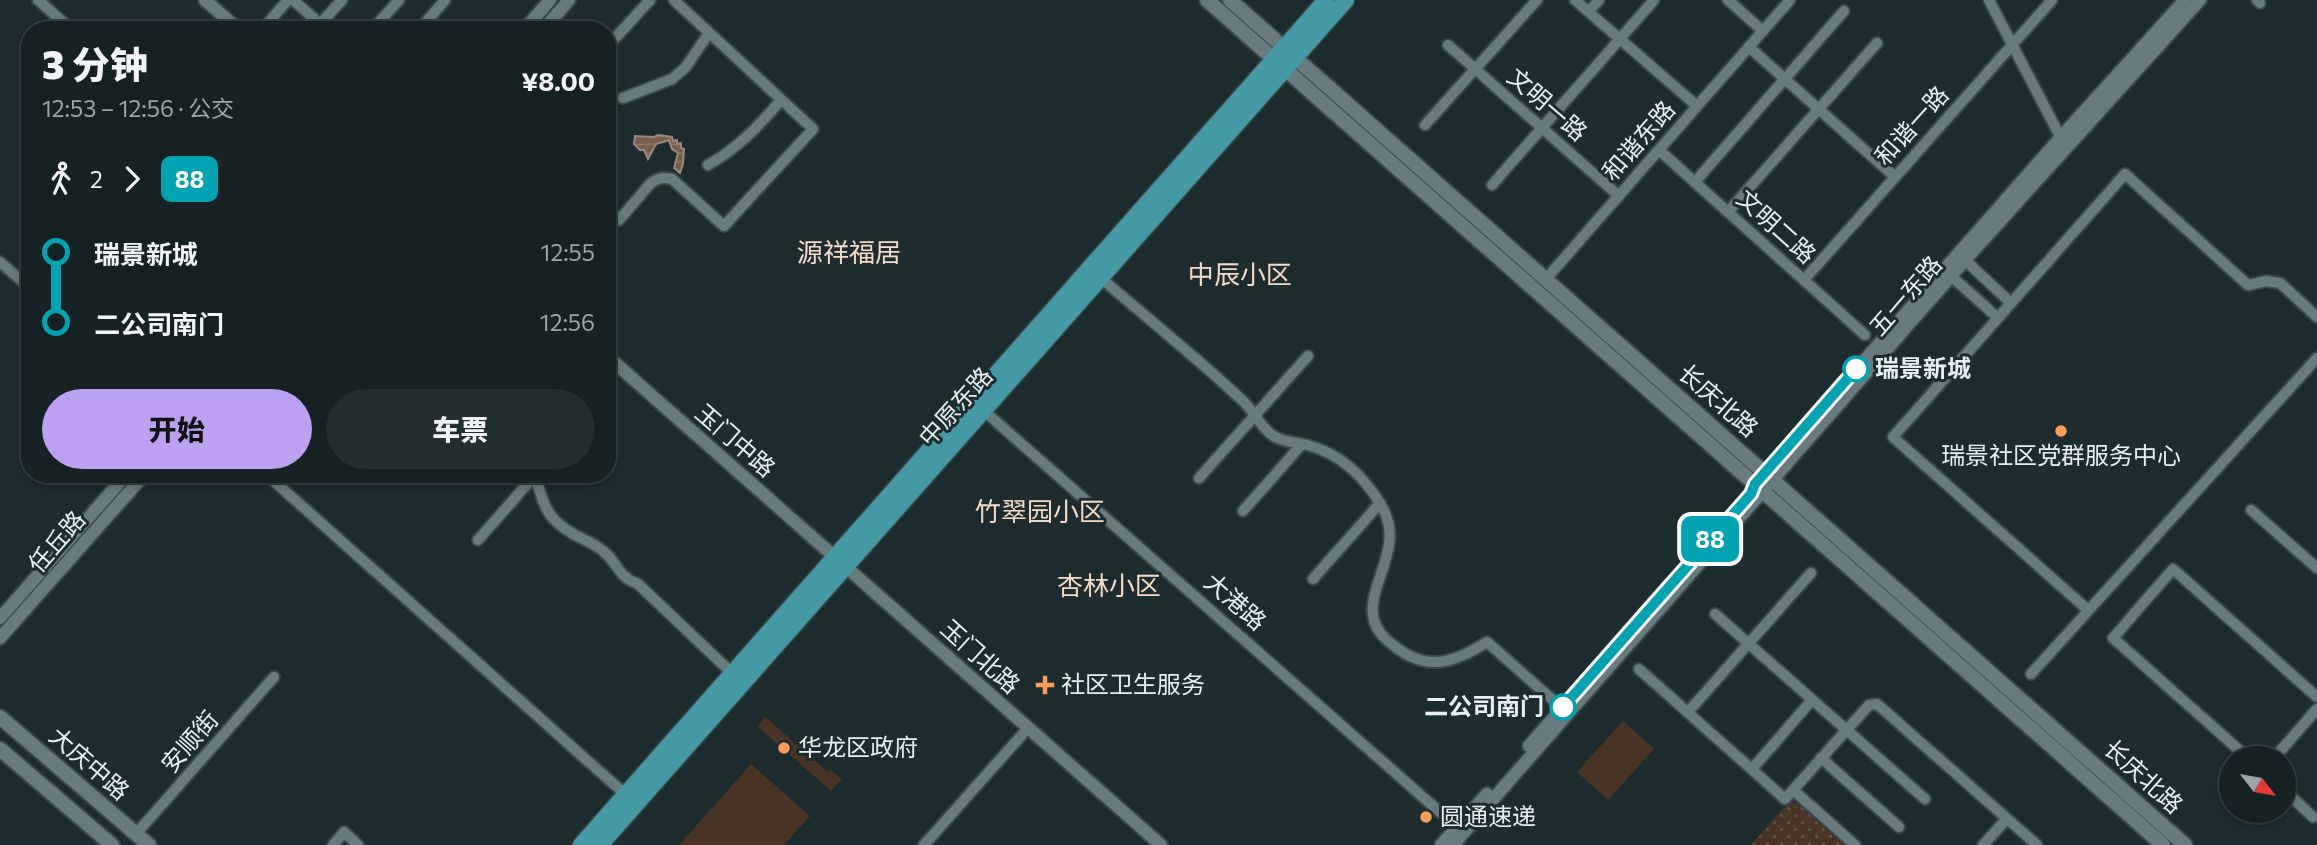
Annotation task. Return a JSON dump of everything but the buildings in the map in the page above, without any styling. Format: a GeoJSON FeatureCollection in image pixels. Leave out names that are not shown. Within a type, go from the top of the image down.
{"type":"FeatureCollection","features":[{"type":"Feature","properties":{"kind":"main road"},"geometry":{"type":"LineString","coordinates":[[1207,0],[1285,59]]}},
{"type":"Feature","properties":{"kind":"main road"},"geometry":{"type":"LineString","coordinates":[[1230,0],[1285,59]]}},
{"type":"Feature","properties":{"kind":"main road","name":"中原东路"},"geometry":{"type":"LineString","coordinates":[[581,845],[732,673],[983,410],[1101,278],[1285,59],[1326,0]]}},
{"type":"Feature","properties":{"kind":"main road","name":"中原东路"},"geometry":{"type":"LineString","coordinates":[[600,845],[840,561],[1285,59],[1346,0]]}},
{"type":"Feature","properties":{"kind":"main road","name":"长庆北路"},"geometry":{"type":"LineString","coordinates":[[1285,59],[1546,279],[1764,482],[2163,845]]}},
{"type":"Feature","properties":{"kind":"main road","name":"长庆北路"},"geometry":{"type":"LineString","coordinates":[[1285,59],[1764,482],[2185,845]]}},
{"type":"Feature","properties":{"kind":"main road","name":"大庆中路"},"geometry":{"type":"LineString","coordinates":[[0,717],[149,845]]}},
{"type":"Feature","properties":{"kind":"main road","name":"大庆中路"},"geometry":{"type":"LineString","coordinates":[[0,749],[112,845]]}},
{"type":"Feature","properties":{"kind":"street"},"geometry":{"type":"LineString","coordinates":[[38,0],[62,21]]}},
{"type":"Feature","properties":{"kind":"street"},"geometry":{"type":"LineString","coordinates":[[205,0],[229,21]]}},
{"type":"Feature","properties":{"kind":"street"},"geometry":{"type":"LineString","coordinates":[[271,21],[291,0],[317,21]]}},
{"type":"Feature","properties":{"kind":"street"},"geometry":{"type":"LineString","coordinates":[[328,21],[342,0]]}},
{"type":"Feature","properties":{"kind":"street"},"geometry":{"type":"LineString","coordinates":[[380,21],[399,0]]}},
{"type":"Feature","properties":{"kind":"street"},"geometry":{"type":"LineString","coordinates":[[427,21],[445,0]]}},
{"type":"Feature","properties":{"kind":"street"},"geometry":{"type":"LineString","coordinates":[[532,21],[550,0]]}},
{"type":"Feature","properties":{"kind":"street"},"geometry":{"type":"LineString","coordinates":[[554,21],[569,0]]}},
{"type":"Feature","properties":{"kind":"street"},"geometry":{"type":"LineString","coordinates":[[616,37],[650,0]]}},
{"type":"Feature","properties":{"kind":"street"},"geometry":{"type":"LineString","coordinates":[[616,217],[619,220],[657,178],[665,177],[672,179],[724,226],[813,129],[674,0]]}},
{"type":"Feature","properties":{"kind":"street"},"geometry":{"type":"LineString","coordinates":[[1425,125],[1537,0]]}},
{"type":"Feature","properties":{"kind":"street"},"geometry":{"type":"LineString","coordinates":[[1576,0],[1697,106]]}},
{"type":"Feature","properties":{"kind":"street"},"geometry":{"type":"LineString","coordinates":[[1589,11],[1599,0]]}},
{"type":"Feature","properties":{"kind":"street"},"geometry":{"type":"LineString","coordinates":[[1492,185],[1654,0]]}},
{"type":"Feature","properties":{"kind":"street"},"geometry":{"type":"LineString","coordinates":[[1728,0],[1763,31]]}},
{"type":"Feature","properties":{"kind":"street","name":"和谐东路"},"geometry":{"type":"LineString","coordinates":[[1546,279],[1790,0]]}},
{"type":"Feature","properties":{"kind":"street"},"geometry":{"type":"LineString","coordinates":[[1989,0],[2063,142]]}},
{"type":"Feature","properties":{"kind":"street","name":"和谐一路"},"geometry":{"type":"LineString","coordinates":[[1804,280],[2052,0]]}},
{"type":"Feature","properties":{"kind":"street","name":"五一东路"},"geometry":{"type":"LineString","coordinates":[[1447,844],[2185,0]]}},
{"type":"Feature","properties":{"kind":"street","name":"五一东路"},"geometry":{"type":"LineString","coordinates":[[1447,844],[1457,827],[1751,494],[1951,276],[2063,142],[2200,0]]}},
{"type":"Feature","properties":{"kind":"street"},"geometry":{"type":"LineString","coordinates":[[1695,182],[1844,11]]}},
{"type":"Feature","properties":{"kind":"street"},"geometry":{"type":"LineString","coordinates":[[623,98],[672,79],[685,68],[709,33]]}},
{"type":"Feature","properties":{"kind":"street"},"geometry":{"type":"LineString","coordinates":[[1728,212],[1877,43]]}},
{"type":"Feature","properties":{"kind":"street","name":"文明一路"},"geometry":{"type":"LineString","coordinates":[[1448,45],[1619,196]]}},
{"type":"Feature","properties":{"kind":"street"},"geometry":{"type":"LineString","coordinates":[[1749,47],[1895,177]]}},
{"type":"Feature","properties":{"kind":"street"},"geometry":{"type":"LineString","coordinates":[[708,165],[732,151],[753,133],[781,100]]}},
{"type":"Feature","properties":{"kind":"street","name":"文明二路"},"geometry":{"type":"LineString","coordinates":[[1659,150],[1865,335]]}},
{"type":"Feature","properties":{"kind":"street"},"geometry":{"type":"LineString","coordinates":[[2088,610],[1893,437],[2125,174],[2248,285],[2266,281],[2280,283],[2317,317]]}},
{"type":"Feature","properties":{"kind":"street"},"geometry":{"type":"LineString","coordinates":[[1965,260],[2011,303]]}},
{"type":"Feature","properties":{"kind":"street"},"geometry":{"type":"LineString","coordinates":[[0,262],[21,280]]}},
{"type":"Feature","properties":{"kind":"street"},"geometry":{"type":"LineString","coordinates":[[1951,276],[1998,317]]}},
{"type":"Feature","properties":{"kind":"street"},"geometry":{"type":"LineString","coordinates":[[1101,278],[1240,397],[1269,433],[1279,439],[1323,450],[1348,465],[1361,477],[1391,524],[1387,558],[1373,598],[1373,621],[1388,642],[1417,659],[1431,663],[1464,657],[1488,642],[1562,708]]}},
{"type":"Feature","properties":{"kind":"street"},"geometry":{"type":"LineString","coordinates":[[1199,478],[1308,356]]}},
{"type":"Feature","properties":{"kind":"street"},"geometry":{"type":"LineString","coordinates":[[2031,674],[2317,358]]}},
{"type":"Feature","properties":{"kind":"street","name":"玉门中路"},"geometry":{"type":"LineString","coordinates":[[616,364],[840,561]]}},
{"type":"Feature","properties":{"kind":"street","name":"大港路"},"geometry":{"type":"LineString","coordinates":[[983,410],[1457,827]]}},
{"type":"Feature","properties":{"kind":"street"},"geometry":{"type":"LineString","coordinates":[[1243,511],[1302,444]]}},
{"type":"Feature","properties":{"kind":"street","name":"任丘路"},"geometry":{"type":"LineString","coordinates":[[0,618],[119,483]]}},
{"type":"Feature","properties":{"kind":"street","name":"任丘路"},"geometry":{"type":"LineString","coordinates":[[0,638],[137,483]]}},
{"type":"Feature","properties":{"kind":"street"},"geometry":{"type":"LineString","coordinates":[[276,483],[626,795]]}},
{"type":"Feature","properties":{"kind":"street"},"geometry":{"type":"LineString","coordinates":[[478,540],[529,483]]}},
{"type":"Feature","properties":{"kind":"street"},"geometry":{"type":"LineString","coordinates":[[538,483],[541,500],[550,516],[602,549],[624,578],[638,584],[732,673]]}},
{"type":"Feature","properties":{"kind":"street"},"geometry":{"type":"LineString","coordinates":[[1313,579],[1380,503]]}},
{"type":"Feature","properties":{"kind":"street"},"geometry":{"type":"LineString","coordinates":[[2251,510],[2317,568]]}},
{"type":"Feature","properties":{"kind":"street","name":"玉门北路"},"geometry":{"type":"LineString","coordinates":[[840,561],[1161,845]]}},
{"type":"Feature","properties":{"kind":"street"},"geometry":{"type":"LineString","coordinates":[[2234,746],[2113,638],[2174,569],[2317,696]]}},
{"type":"Feature","properties":{"kind":"street"},"geometry":{"type":"LineString","coordinates":[[1688,712],[1811,573]]}},
{"type":"Feature","properties":{"kind":"street"},"geometry":{"type":"LineString","coordinates":[[1715,614],[1925,799]]}},
{"type":"Feature","properties":{"kind":"street"},"geometry":{"type":"LineString","coordinates":[[1639,669],[1785,799],[1869,705],[1878,704],[2037,845]]}},
{"type":"Feature","properties":{"kind":"street","name":"安顺街"},"geometry":{"type":"LineString","coordinates":[[136,834],[274,677]]}},
{"type":"Feature","properties":{"kind":"street"},"geometry":{"type":"LineString","coordinates":[[1752,769],[1812,701]]}},
{"type":"Feature","properties":{"kind":"street"},"geometry":{"type":"LineString","coordinates":[[2284,746],[2317,709]]}},
{"type":"Feature","properties":{"kind":"street"},"geometry":{"type":"LineString","coordinates":[[924,845],[1028,728]]}},
{"type":"Feature","properties":{"kind":"street"},"geometry":{"type":"LineString","coordinates":[[1821,758],[1899,827]]}},
{"type":"Feature","properties":{"kind":"street"},"geometry":{"type":"LineString","coordinates":[[1793,790],[1855,845]]}},
{"type":"Feature","properties":{"kind":"street"},"geometry":{"type":"LineString","coordinates":[[2296,801],[2313,817]]}},
{"type":"Feature","properties":{"kind":"street"},"geometry":{"type":"LineString","coordinates":[[1983,845],[2007,819]]}},
{"type":"Feature","properties":{"kind":"street"},"geometry":{"type":"LineString","coordinates":[[333,845],[344,832],[358,845]]}},
{"type":"Feature","properties":{"kind":"shaded area"},"geometry":{"type":"Polygon","coordinates":[[[635,136],[672,137],[673,141],[677,140],[677,144],[681,143],[681,148],[684,149],[680,173],[674,168],[678,153],[672,149],[669,140],[656,144],[648,159],[644,150],[634,144],[635,136]]]}},
{"type":"Feature","properties":{"kind":"shaded area"},"geometry":{"type":"Polygon","coordinates":[[[765,717],[828,772],[831,770],[842,779],[831,791],[757,726],[765,717]]]}},
{"type":"Feature","properties":{"kind":"shaded area"},"geometry":{"type":"Polygon","coordinates":[[[1623,721],[1654,749],[1608,800],[1577,772],[1623,721]]]}},
{"type":"Feature","properties":{"kind":"shaded area"},"geometry":{"type":"Polygon","coordinates":[[[751,764],[810,816],[784,845],[679,845],[751,764]]]}},
{"type":"Feature","properties":{"kind":"shaded area"},"geometry":{"type":"Polygon","coordinates":[[[1793,802],[1844,845],[1751,845],[1787,804],[1793,802]]]}},
{"type":"Feature","properties":{"kind":"bus line","name":"88"},"geometry":{"type":"LineString","coordinates":[[1563,707],[1751,494],[1755,484],[1856,369]]}},
{"type":"Feature","properties":{"kind":"place","name":"瑞景新城"},"geometry":{"type":"Point","coordinates":[1856,369]}},
{"type":"Feature","properties":{"kind":"place","name":"瑞景社区党群服务中心"},"geometry":{"type":"Point","coordinates":[2061,431]}},
{"type":"Feature","properties":{"kind":"place","name":"社区卫生服务"},"geometry":{"type":"Point","coordinates":[1045,685]}},
{"type":"Feature","properties":{"kind":"place","name":"二公司南门"},"geometry":{"type":"Point","coordinates":[1563,707]}},
{"type":"Feature","properties":{"kind":"place","name":"华龙区政府"},"geometry":{"type":"Point","coordinates":[784,748]}},
{"type":"Feature","properties":{"kind":"place","name":"圆通速递"},"geometry":{"type":"Point","coordinates":[1426,817]}},
{"type":"Feature","properties":{"kind":"district","name":"源祥福居"},"geometry":{"type":"Point","coordinates":[849,253]}},
{"type":"Feature","properties":{"kind":"district","name":"中辰小区"},"geometry":{"type":"Point","coordinates":[1240,275]}},
{"type":"Feature","properties":{"kind":"district","name":"竹翠园小区"},"geometry":{"type":"Point","coordinates":[1040,512]}},
{"type":"Feature","properties":{"kind":"district","name":"杏林小区"},"geometry":{"type":"Point","coordinates":[1109,586]}}]}
